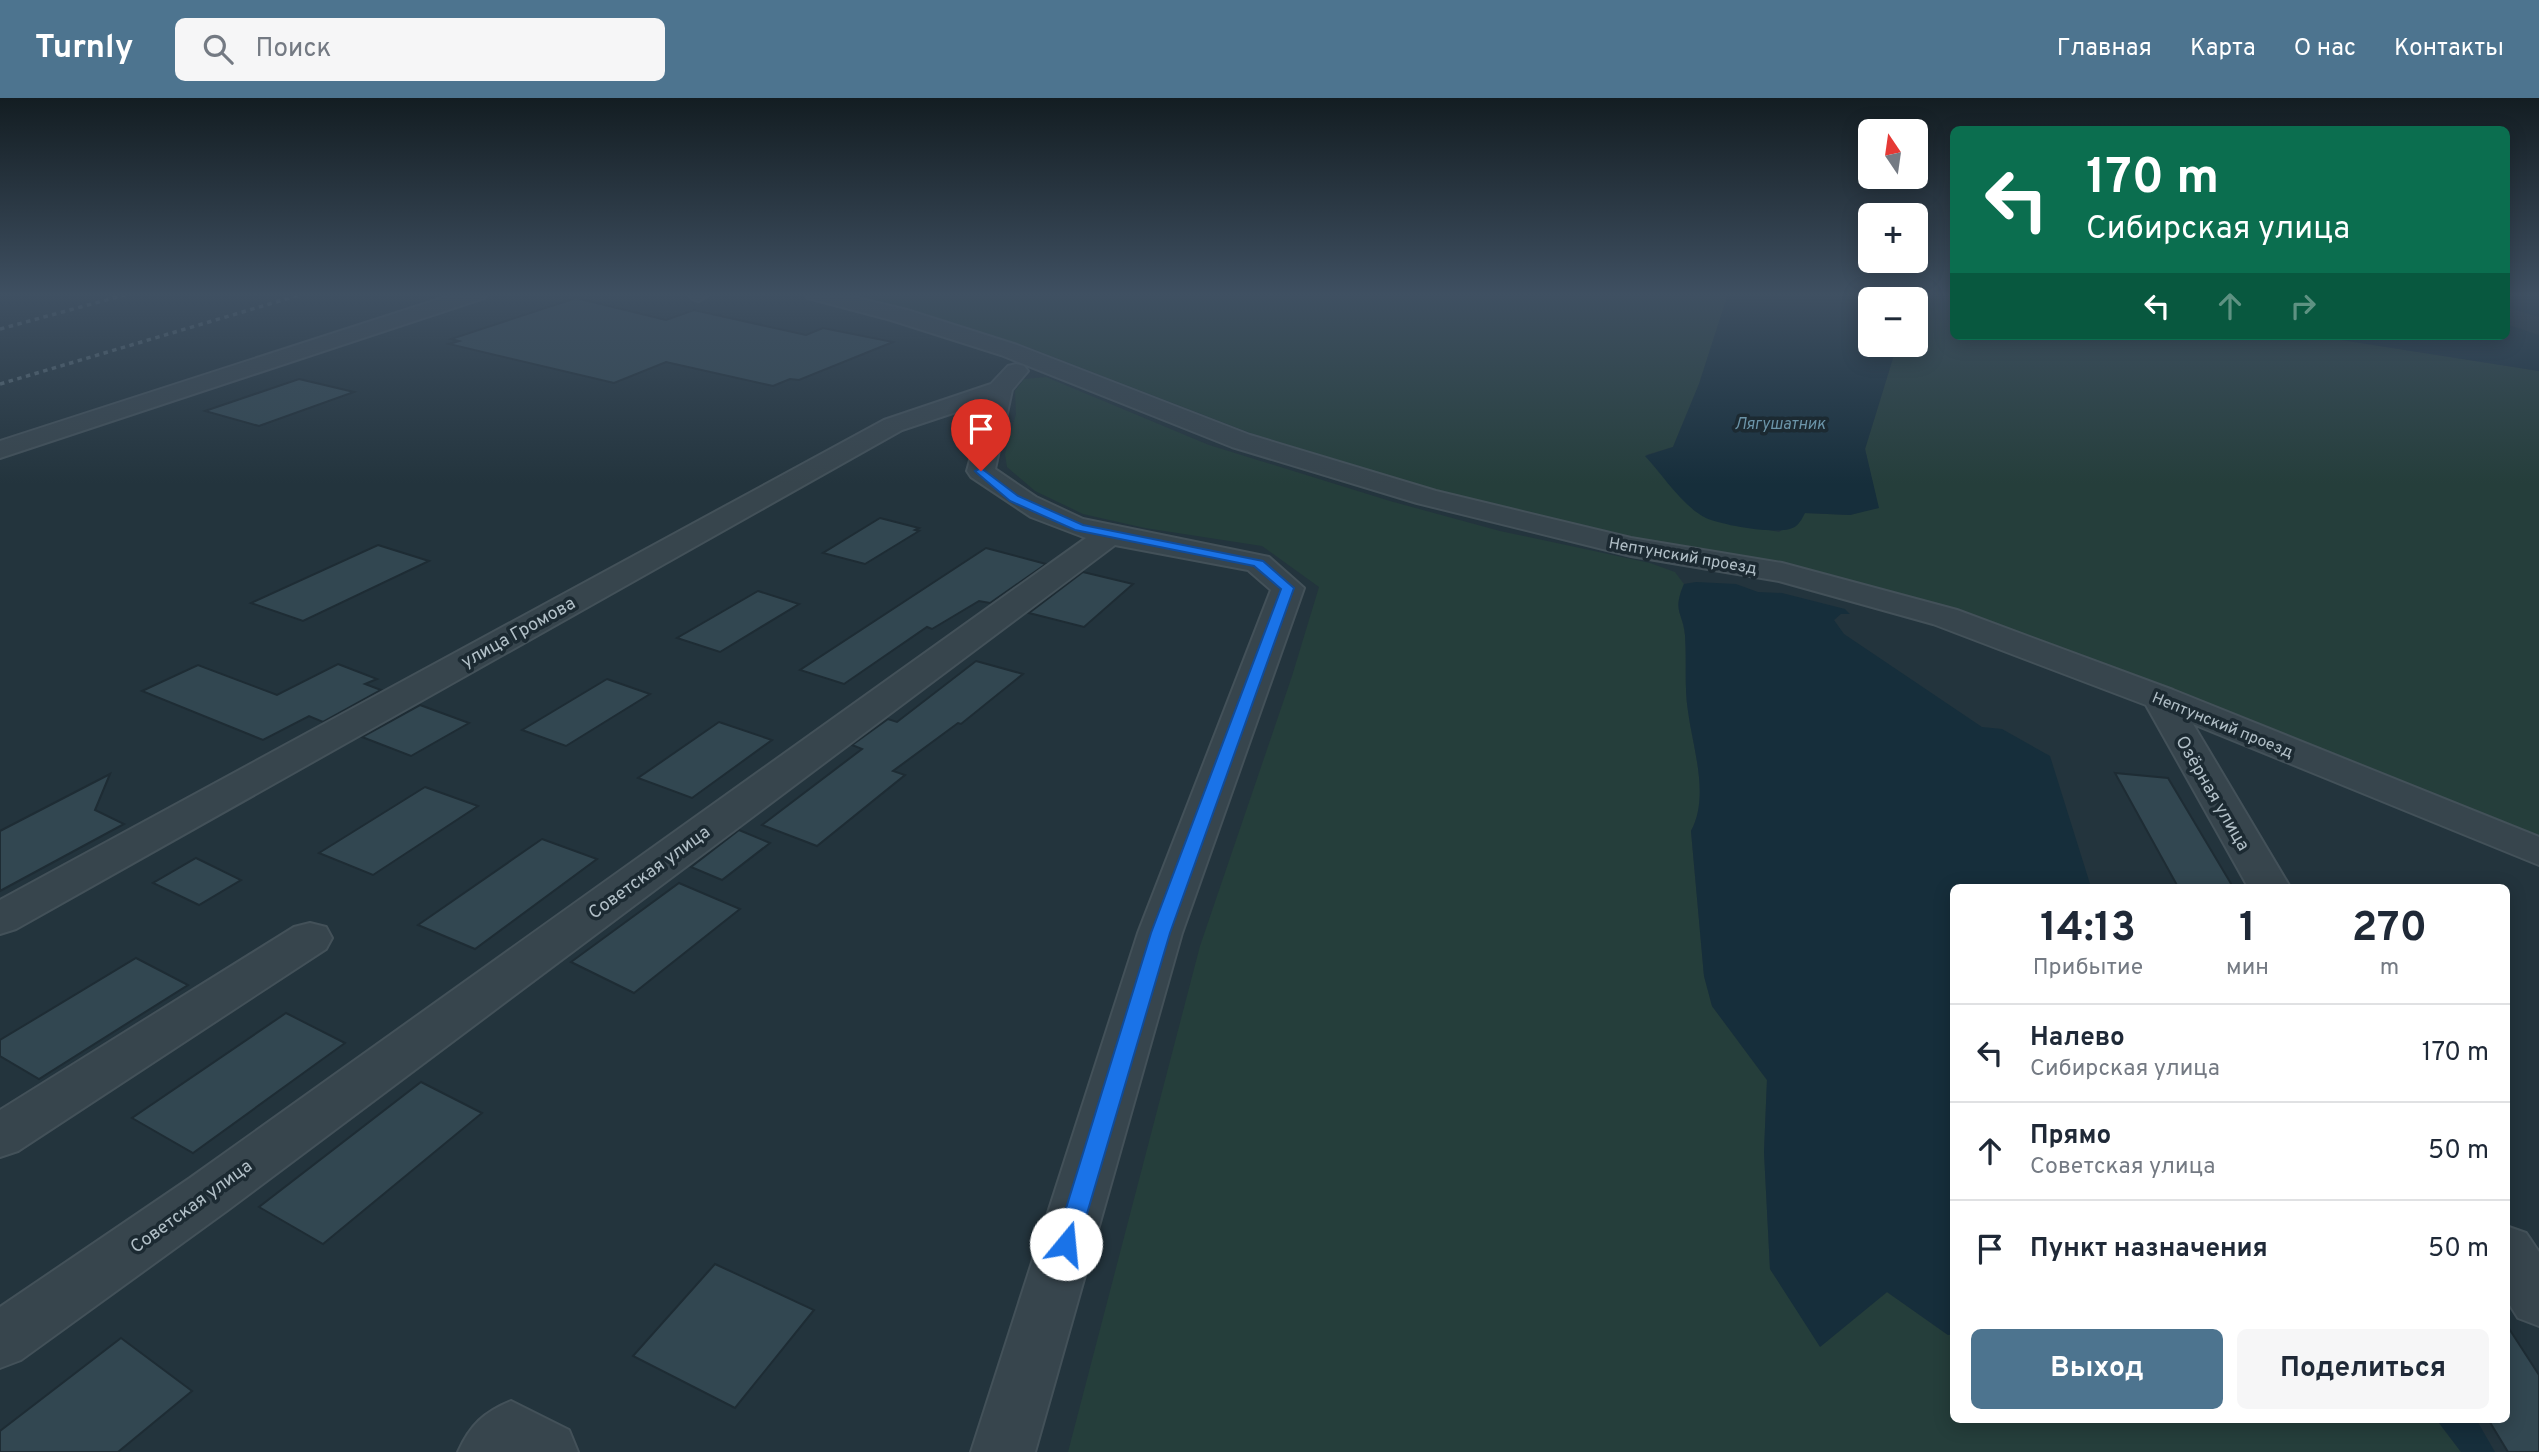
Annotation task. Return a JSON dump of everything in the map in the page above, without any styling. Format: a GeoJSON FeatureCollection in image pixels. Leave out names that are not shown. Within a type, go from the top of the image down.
{"type":"FeatureCollection","features":[{"type":"Feature","properties":{"kind":"street"},"geometry":{"type":"LineString","coordinates":[[0,450],[284,357]]}},
{"type":"Feature","properties":{"kind":"street","name":"Нептунский проезд"},"geometry":{"type":"LineString","coordinates":[[982,357],[1005,369],[1401,489],[1632,547],[1783,572],[1945,617],[2160,698],[2539,852]]}},
{"type":"Feature","properties":{"kind":"street"},"geometry":{"type":"LineString","coordinates":[[1003,1452],[1160,933],[1288,588],[1258,563],[1079,528],[1014,499],[981,471],[998,409],[1005,369]]}},
{"type":"Feature","properties":{"kind":"street","name":"улица Громова"},"geometry":{"type":"LineString","coordinates":[[0,919],[893,425],[1005,369]]}},
{"type":"Feature","properties":{"kind":"street","name":"Советская улица"},"geometry":{"type":"LineString","coordinates":[[0,1341],[209,1194],[1109,535]]}},
{"type":"Feature","properties":{"kind":"street","name":"Озёрная улица"},"geometry":{"type":"LineString","coordinates":[[2160,698],[2241,843],[2267,884]]}},
{"type":"Feature","properties":{"kind":"street"},"geometry":{"type":"LineString","coordinates":[[0,1136],[310,938]]}},
{"type":"Feature","properties":{"kind":"street"},"geometry":{"type":"LineString","coordinates":[[2510,1256],[2539,1300]]}},
{"type":"Feature","properties":{"kind":"street"},"geometry":{"type":"LineString","coordinates":[[490,1452],[511,1430],[546,1452]]}},
{"type":"Feature","properties":{"kind":"green space"},"geometry":{"type":"Polygon","coordinates":[[[1054,357],[1708,357],[1673,447],[1646,455],[1706,518],[1779,532],[1805,513],[1850,515],[1878,507],[1865,449],[1893,357],[2451,357],[2539,371],[2539,841],[1961,612],[1784,563],[1638,540],[1442,492],[1253,434],[1054,357]]]}},
{"type":"Feature","properties":{"kind":"green space"},"geometry":{"type":"Polygon","coordinates":[[[1046,377],[1209,445],[1390,501],[1500,531],[1650,563],[1675,572],[1684,584],[1679,611],[1685,635],[1687,702],[1700,788],[1697,817],[1691,831],[1704,976],[1712,1006],[1767,1080],[1764,1152],[1770,1269],[1821,1346],[1887,1292],[1950,1335],[1950,1423],[2439,1423],[2461,1452],[1068,1452],[1200,946],[1292,676],[1319,587],[1262,546],[1145,528],[1083,514],[1035,491],[1007,467],[1005,454],[1016,414],[1015,391],[1024,379],[1046,377]]]}},
{"type":"Feature","properties":{"kind":"water","name":"Лягушатник"},"geometry":{"type":"Polygon","coordinates":[[[1708,357],[1893,357],[1865,449],[1879,508],[1850,515],[1805,513],[1796,526],[1789,529],[1752,529],[1725,524],[1697,513],[1673,490],[1645,456],[1673,447],[1708,357]]]}},
{"type":"Feature","properties":{"kind":"water"},"geometry":{"type":"Polygon","coordinates":[[[2451,357],[2539,357],[2539,371],[2451,357]]]}},
{"type":"Feature","properties":{"kind":"water"},"geometry":{"type":"Polygon","coordinates":[[[1684,584],[1736,584],[1758,592],[1782,593],[1845,609],[1850,614],[1841,614],[1834,620],[1844,634],[1982,727],[2002,729],[2050,756],[2090,884],[1950,884],[1950,1335],[1887,1292],[1820,1347],[1770,1269],[1764,1152],[1767,1080],[1712,1006],[1704,976],[1691,831],[1697,817],[1700,788],[1687,702],[1685,635],[1679,611],[1684,584]]]}},
{"type":"Feature","properties":{"kind":"water"},"geometry":{"type":"Polygon","coordinates":[[[2439,1423],[2478,1423],[2495,1452],[2461,1452],[2439,1423]]]}},
{"type":"Feature","properties":{"kind":"building"},"geometry":{"type":"Polygon","coordinates":[[[505,357],[855,357],[799,380],[790,379],[773,386],[666,362],[614,383],[505,357]]]}},
{"type":"Feature","properties":{"kind":"building"},"geometry":{"type":"Polygon","coordinates":[[[299,379],[354,392],[259,426],[205,411],[299,379]]]}},
{"type":"Feature","properties":{"kind":"building"},"geometry":{"type":"Polygon","coordinates":[[[880,518],[919,528],[915,530],[919,531],[865,564],[823,553],[880,518]]]}},
{"type":"Feature","properties":{"kind":"building"},"geometry":{"type":"Polygon","coordinates":[[[378,545],[429,561],[303,621],[251,603],[378,545]]]}},
{"type":"Feature","properties":{"kind":"building"},"geometry":{"type":"Polygon","coordinates":[[[986,548],[1046,564],[990,603],[979,601],[932,629],[927,627],[844,684],[800,670],[986,548]]]}},
{"type":"Feature","properties":{"kind":"building"},"geometry":{"type":"Polygon","coordinates":[[[1083,572],[1133,584],[1084,627],[1029,613],[1083,572]]]}},
{"type":"Feature","properties":{"kind":"building"},"geometry":{"type":"Polygon","coordinates":[[[758,591],[799,604],[720,652],[677,638],[758,591]]]}},
{"type":"Feature","properties":{"kind":"building"},"geometry":{"type":"Polygon","coordinates":[[[976,661],[1023,674],[961,724],[958,723],[893,771],[905,775],[817,846],[762,825],[862,749],[852,745],[888,719],[897,722],[976,661]]]}},
{"type":"Feature","properties":{"kind":"building"},"geometry":{"type":"Polygon","coordinates":[[[338,664],[377,679],[365,684],[381,690],[323,722],[309,716],[263,740],[142,691],[198,665],[277,695],[338,664]]]}},
{"type":"Feature","properties":{"kind":"building"},"geometry":{"type":"Polygon","coordinates":[[[607,679],[650,694],[566,746],[522,730],[607,679]]]}},
{"type":"Feature","properties":{"kind":"building"},"geometry":{"type":"Polygon","coordinates":[[[420,705],[469,723],[411,756],[362,737],[420,705]]]}},
{"type":"Feature","properties":{"kind":"building"},"geometry":{"type":"Polygon","coordinates":[[[719,722],[772,740],[692,798],[638,778],[719,722]]]}},
{"type":"Feature","properties":{"kind":"building"},"geometry":{"type":"Polygon","coordinates":[[[2115,773],[2168,778],[2231,884],[2176,884],[2115,773]]]}},
{"type":"Feature","properties":{"kind":"building"},"geometry":{"type":"Polygon","coordinates":[[[110,774],[95,810],[124,824],[0,891],[0,831],[110,774]]]}},
{"type":"Feature","properties":{"kind":"building"},"geometry":{"type":"Polygon","coordinates":[[[425,787],[478,806],[373,875],[319,853],[425,787]]]}},
{"type":"Feature","properties":{"kind":"building"},"geometry":{"type":"Polygon","coordinates":[[[739,830],[770,843],[722,880],[691,867],[739,830]]]}},
{"type":"Feature","properties":{"kind":"building"},"geometry":{"type":"Polygon","coordinates":[[[542,839],[597,859],[475,949],[418,925],[542,839]]]}},
{"type":"Feature","properties":{"kind":"building"},"geometry":{"type":"Polygon","coordinates":[[[196,858],[241,880],[199,905],[153,883],[196,858]]]}},
{"type":"Feature","properties":{"kind":"building"},"geometry":{"type":"Polygon","coordinates":[[[679,883],[740,909],[634,993],[571,962],[679,883]]]}},
{"type":"Feature","properties":{"kind":"building"},"geometry":{"type":"Polygon","coordinates":[[[136,958],[188,985],[39,1079],[0,1056],[0,1040],[136,958]]]}},
{"type":"Feature","properties":{"kind":"building"},"geometry":{"type":"Polygon","coordinates":[[[286,1013],[345,1043],[193,1153],[132,1118],[286,1013]]]}},
{"type":"Feature","properties":{"kind":"building"},"geometry":{"type":"Polygon","coordinates":[[[421,1082],[482,1113],[323,1244],[259,1207],[421,1082]]]}},
{"type":"Feature","properties":{"kind":"building"},"geometry":{"type":"Polygon","coordinates":[[[715,1264],[814,1310],[735,1408],[633,1356],[715,1264]]]}},
{"type":"Feature","properties":{"kind":"building"},"geometry":{"type":"Polygon","coordinates":[[[2510,1330],[2539,1375],[2539,1452],[2508,1452],[2490,1423],[2510,1423],[2510,1330]]]}},
{"type":"Feature","properties":{"kind":"building"},"geometry":{"type":"Polygon","coordinates":[[[121,1338],[192,1391],[118,1452],[0,1452],[0,1431],[121,1338]]]}},
{"type":"Feature","properties":{"kind":"railway"},"geometry":{"type":"LineString","coordinates":[[0,384],[90,357]]}},
{"type":"Feature","properties":{"kind":"route"},"geometry":{"type":"LineString","coordinates":[[981,471],[1014,499],[1079,528],[1258,563],[1288,588],[1160,933],[1066,1244]]}}]}
